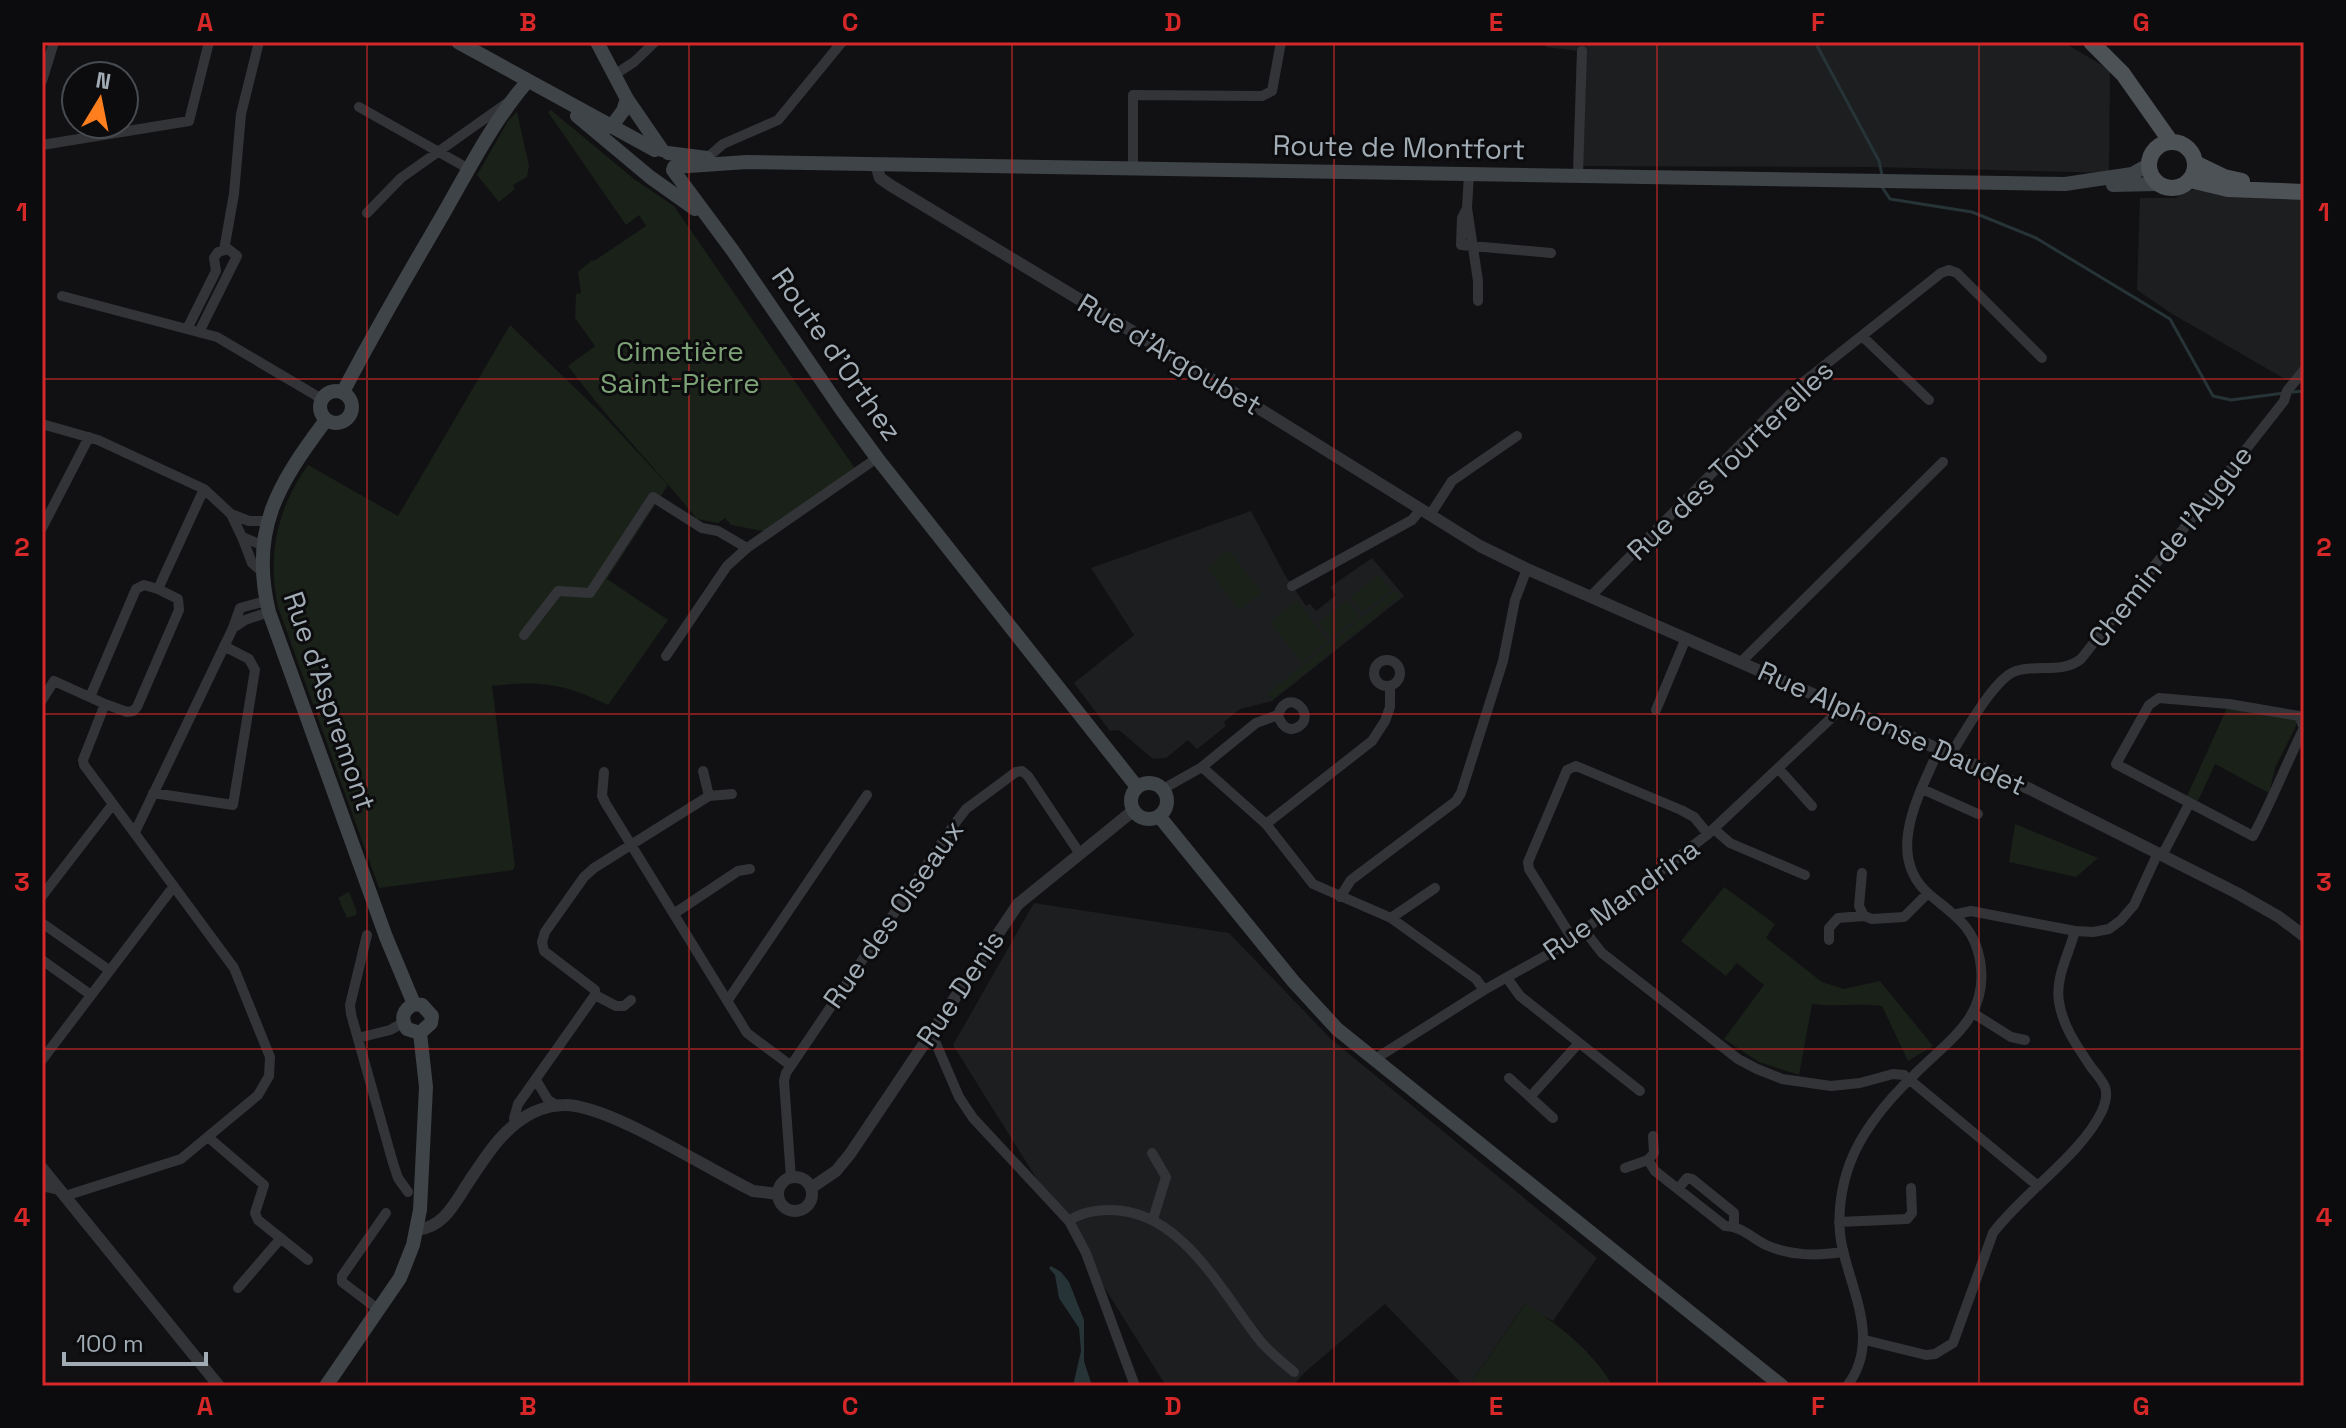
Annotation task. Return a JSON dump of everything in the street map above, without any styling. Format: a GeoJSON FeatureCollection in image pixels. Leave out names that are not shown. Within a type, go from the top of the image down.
{"type":"FeatureCollection","features":[{"type":"Feature","properties":{"kind":"main road"},"geometry":{"type":"LineString","coordinates":[[458,42],[666,158]]}},
{"type":"Feature","properties":{"kind":"main road"},"geometry":{"type":"LineString","coordinates":[[597,42],[627,99],[648,171]]}},
{"type":"Feature","properties":{"kind":"main road"},"geometry":{"type":"LineString","coordinates":[[2091,42],[2123,74],[2171,142],[2187,148],[2195,163],[2213,173],[2234,179],[2304,182]]}},
{"type":"Feature","properties":{"kind":"main road"},"geometry":{"type":"LineString","coordinates":[[343,392],[364,348],[469,169],[512,100],[527,82]]}},
{"type":"Feature","properties":{"kind":"main road","name":"Route d'Orthez"},"geometry":{"type":"LineString","coordinates":[[552,96],[708,218]]}},
{"type":"Feature","properties":{"kind":"main road"},"geometry":{"type":"LineString","coordinates":[[611,127],[623,111],[627,99]]}},
{"type":"Feature","properties":{"kind":"main road","name":"Route d'Orthez"},"geometry":{"type":"LineString","coordinates":[[627,99],[877,458],[1137,787]]}},
{"type":"Feature","properties":{"kind":"main road"},"geometry":{"type":"LineString","coordinates":[[2140,99],[2151,157],[2149,172],[2157,184],[2172,189],[2190,180],[2238,190],[2304,192]]}},
{"type":"Feature","properties":{"kind":"main road"},"geometry":{"type":"LineString","coordinates":[[2151,157],[2171,142]]}},
{"type":"Feature","properties":{"kind":"main road"},"geometry":{"type":"LineString","coordinates":[[648,171],[647,156],[666,158]]}},
{"type":"Feature","properties":{"kind":"main road","name":"Route de Montfort"},"geometry":{"type":"LineString","coordinates":[[2065,184],[2132,174],[2151,157]]}},
{"type":"Feature","properties":{"kind":"main road"},"geometry":{"type":"LineString","coordinates":[[648,171],[666,178],[666,158]]}},
{"type":"Feature","properties":{"kind":"main road","name":"Route de Montfort"},"geometry":{"type":"LineString","coordinates":[[666,158],[731,161]]}},
{"type":"Feature","properties":{"kind":"main road","name":"Route de Montfort"},"geometry":{"type":"LineString","coordinates":[[666,158],[876,165],[1890,180],[2086,187],[2157,184]]}},
{"type":"Feature","properties":{"kind":"main road"},"geometry":{"type":"LineString","coordinates":[[2190,180],[2195,163]]}},
{"type":"Feature","properties":{"kind":"main road"},"geometry":{"type":"LineString","coordinates":[[343,392],[351,403],[349,416],[340,422],[326,420],[320,410],[322,399],[328,393],[343,392]]}},
{"type":"Feature","properties":{"kind":"main road","name":"Rue d'Aspremont"},"geometry":{"type":"LineString","coordinates":[[326,420],[277,497],[267,521],[261,571],[267,606],[386,937],[414,1004]]}},
{"type":"Feature","properties":{"kind":"main road"},"geometry":{"type":"LineString","coordinates":[[1151,783],[1163,789],[1167,803],[1159,816],[1145,819],[1134,810],[1131,798],[1137,787],[1151,783]]}},
{"type":"Feature","properties":{"kind":"main road"},"geometry":{"type":"LineString","coordinates":[[1159,816],[1318,1010],[1782,1386]]}},
{"type":"Feature","properties":{"kind":"main road"},"geometry":{"type":"LineString","coordinates":[[414,1004],[422,1005],[432,1016],[427,1029],[420,1033],[407,1029],[403,1023],[407,1007],[414,1004]]}},
{"type":"Feature","properties":{"kind":"main road"},"geometry":{"type":"LineString","coordinates":[[326,1386],[400,1278],[417,1230],[426,1087],[420,1033]]}},
{"type":"Feature","properties":{"kind":"street"},"geometry":{"type":"LineString","coordinates":[[42,81],[54,42]]}},
{"type":"Feature","properties":{"kind":"street"},"geometry":{"type":"LineString","coordinates":[[42,145],[189,121],[209,42]]}},
{"type":"Feature","properties":{"kind":"street"},"geometry":{"type":"LineString","coordinates":[[224,250],[234,194],[241,114],[259,42]]}},
{"type":"Feature","properties":{"kind":"street"},"geometry":{"type":"LineString","coordinates":[[614,75],[634,62],[655,42]]}},
{"type":"Feature","properties":{"kind":"street"},"geometry":{"type":"LineString","coordinates":[[707,158],[723,144],[759,131],[778,120],[842,42]]}},
{"type":"Feature","properties":{"kind":"street"},"geometry":{"type":"LineString","coordinates":[[1133,169],[1133,95],[1262,96],[1272,91],[1281,42]]}},
{"type":"Feature","properties":{"kind":"street"},"geometry":{"type":"LineString","coordinates":[[1578,175],[1582,51]]}},
{"type":"Feature","properties":{"kind":"street"},"geometry":{"type":"LineString","coordinates":[[367,213],[401,178],[512,100]]}},
{"type":"Feature","properties":{"kind":"street"},"geometry":{"type":"LineString","coordinates":[[359,107],[469,169]]}},
{"type":"Feature","properties":{"kind":"street","name":"Rue d'Argoubet"},"geometry":{"type":"LineString","coordinates":[[876,165],[880,178],[890,185],[1470,540]]}},
{"type":"Feature","properties":{"kind":"street"},"geometry":{"type":"LineString","coordinates":[[1469,174],[1467,208],[1478,301]]}},
{"type":"Feature","properties":{"kind":"street"},"geometry":{"type":"LineString","coordinates":[[1472,247],[1551,253]]}},
{"type":"Feature","properties":{"kind":"street"},"geometry":{"type":"LineString","coordinates":[[187,329],[216,271],[214,258],[224,250],[234,252],[237,256],[199,332]]}},
{"type":"Feature","properties":{"kind":"street","name":"Rue des Tourterelles"},"geometry":{"type":"LineString","coordinates":[[1590,597],[1796,388],[1941,273],[1949,270],[1957,273],[2042,358]]}},
{"type":"Feature","properties":{"kind":"street"},"geometry":{"type":"LineString","coordinates":[[62,296],[217,337],[322,399]]}},
{"type":"Feature","properties":{"kind":"street"},"geometry":{"type":"LineString","coordinates":[[1862,336],[1929,400]]}},
{"type":"Feature","properties":{"kind":"street","name":"Chemin de l'Aygue"},"geometry":{"type":"LineString","coordinates":[[1928,893],[1913,872],[1907,850],[1907,835],[1922,789],[1945,752],[2002,678],[2016,671],[2072,666],[2081,659],[2304,370]]}},
{"type":"Feature","properties":{"kind":"street"},"geometry":{"type":"LineString","coordinates":[[42,424],[89,437],[204,489],[231,514],[249,521],[267,521]]}},
{"type":"Feature","properties":{"kind":"street"},"geometry":{"type":"LineString","coordinates":[[1292,586],[1426,512],[1452,481],[1517,436]]}},
{"type":"Feature","properties":{"kind":"street"},"geometry":{"type":"LineString","coordinates":[[42,528],[89,437]]}},
{"type":"Feature","properties":{"kind":"street"},"geometry":{"type":"LineString","coordinates":[[666,656],[727,566],[747,548],[815,504],[877,458]]}},
{"type":"Feature","properties":{"kind":"street"},"geometry":{"type":"LineString","coordinates":[[1741,662],[1943,462]]}},
{"type":"Feature","properties":{"kind":"street"},"geometry":{"type":"LineString","coordinates":[[158,589],[204,489]]}},
{"type":"Feature","properties":{"kind":"street"},"geometry":{"type":"LineString","coordinates":[[524,635],[558,591],[590,593],[653,497],[702,528],[718,531],[747,548]]}},
{"type":"Feature","properties":{"kind":"street"},"geometry":{"type":"LineString","coordinates":[[231,514],[252,563],[261,571]]}},
{"type":"Feature","properties":{"kind":"street"},"geometry":{"type":"LineString","coordinates":[[242,537],[262,545]]}},
{"type":"Feature","properties":{"kind":"street","name":"Rue Alphonse Daudet"},"geometry":{"type":"LineString","coordinates":[[1470,540],[1527,569],[2046,796],[2257,904],[2304,936]]}},
{"type":"Feature","properties":{"kind":"street"},"geometry":{"type":"LineString","coordinates":[[1340,897],[1351,880],[1456,801],[1461,793],[1503,661],[1515,600],[1527,569]]}},
{"type":"Feature","properties":{"kind":"street"},"geometry":{"type":"LineString","coordinates":[[42,700],[50,682],[54,681],[105,704],[127,712],[133,711],[179,610],[178,599],[144,585],[136,589],[90,697]]}},
{"type":"Feature","properties":{"kind":"street"},"geometry":{"type":"LineString","coordinates":[[135,832],[240,608],[267,606]]}},
{"type":"Feature","properties":{"kind":"street"},"geometry":{"type":"LineString","coordinates":[[1656,710],[1686,638]]}},
{"type":"Feature","properties":{"kind":"street"},"geometry":{"type":"LineString","coordinates":[[153,793],[233,805],[255,670],[249,659],[224,646]]}},
{"type":"Feature","properties":{"kind":"street"},"geometry":{"type":"LineString","coordinates":[[1266,824],[1372,741],[1390,707],[1390,687]]}},
{"type":"Feature","properties":{"kind":"street"},"geometry":{"type":"LineString","coordinates":[[2159,698],[2229,704],[2299,716],[2304,728],[2253,836],[2189,804],[2116,764],[2149,705],[2159,698]]}},
{"type":"Feature","properties":{"kind":"street"},"geometry":{"type":"LineString","coordinates":[[42,1186],[62,1193],[181,1159],[258,1095],[266,1085],[271,1067],[268,1045],[234,968],[84,765],[83,760],[105,704]]}},
{"type":"Feature","properties":{"kind":"street","name":"Rue Mandrina"},"geometry":{"type":"LineString","coordinates":[[1375,1059],[1584,930],[1711,832],[1843,707]]}},
{"type":"Feature","properties":{"kind":"street"},"geometry":{"type":"LineString","coordinates":[[1163,789],[1202,767],[1256,723],[1278,715]]}},
{"type":"Feature","properties":{"kind":"street"},"geometry":{"type":"LineString","coordinates":[[1572,938],[1529,869],[1528,862],[1567,770],[1576,766],[1681,810],[1730,843],[1805,875]]}},
{"type":"Feature","properties":{"kind":"street"},"geometry":{"type":"LineString","coordinates":[[1202,767],[1266,824],[1313,884],[1391,918],[1476,979],[1484,990]]}},
{"type":"Feature","properties":{"kind":"street"},"geometry":{"type":"LineString","coordinates":[[1779,769],[1812,806]]}},
{"type":"Feature","properties":{"kind":"street"},"geometry":{"type":"LineString","coordinates":[[703,771],[709,796]]}},
{"type":"Feature","properties":{"kind":"street","name":"Rue des Oiseaux"},"geometry":{"type":"LineString","coordinates":[[791,1178],[784,1081],[790,1065],[966,809],[1016,772],[1022,771],[1080,854]]}},
{"type":"Feature","properties":{"kind":"street"},"geometry":{"type":"LineString","coordinates":[[604,772],[602,796],[747,1033],[790,1065]]}},
{"type":"Feature","properties":{"kind":"street"},"geometry":{"type":"LineString","coordinates":[[1922,789],[1978,814]]}},
{"type":"Feature","properties":{"kind":"street"},"geometry":{"type":"LineString","coordinates":[[515,1124],[518,1104],[595,995],[595,990],[544,951],[542,942],[545,932],[584,877],[709,796],[732,794]]}},
{"type":"Feature","properties":{"kind":"street"},"geometry":{"type":"LineString","coordinates":[[728,1000],[867,795]]}},
{"type":"Feature","properties":{"kind":"street"},"geometry":{"type":"LineString","coordinates":[[42,896],[113,804]]}},
{"type":"Feature","properties":{"kind":"street"},"geometry":{"type":"LineString","coordinates":[[1957,914],[1971,911],[2075,931],[2109,929],[2134,905],[2156,857],[2189,804]]}},
{"type":"Feature","properties":{"kind":"street","name":"Rue Denis"},"geometry":{"type":"LineString","coordinates":[[811,1188],[836,1171],[850,1154],[1018,904],[1134,810]]}},
{"type":"Feature","properties":{"kind":"street"},"geometry":{"type":"LineString","coordinates":[[675,913],[738,871],[750,869]]}},
{"type":"Feature","properties":{"kind":"street"},"geometry":{"type":"LineString","coordinates":[[1862,873],[1859,906],[1864,916]]}},
{"type":"Feature","properties":{"kind":"street"},"geometry":{"type":"LineString","coordinates":[[42,1060],[174,886]]}},
{"type":"Feature","properties":{"kind":"street"},"geometry":{"type":"LineString","coordinates":[[1391,918],[1435,888]]}},
{"type":"Feature","properties":{"kind":"street"},"geometry":{"type":"LineString","coordinates":[[1829,940],[1829,928],[1838,918],[1864,916],[1898,919],[1904,917],[1928,893],[1957,914],[1966,926],[1980,959],[1980,985],[1973,1013],[1961,1032],[1910,1079],[1865,1134],[1845,1175],[1839,1222],[1843,1252],[1865,1340],[1856,1374],[1847,1386]]}},
{"type":"Feature","properties":{"kind":"street"},"geometry":{"type":"LineString","coordinates":[[42,923],[109,970]]}},
{"type":"Feature","properties":{"kind":"street"},"geometry":{"type":"LineString","coordinates":[[1584,930],[1602,953],[1738,1059],[1782,1079],[1831,1086],[1860,1083],[1893,1074],[1910,1079],[2038,1186]]}},
{"type":"Feature","properties":{"kind":"street"},"geometry":{"type":"LineString","coordinates":[[1865,1340],[1926,1355],[1946,1349],[1953,1343],[1993,1233],[2095,1124],[2106,1097],[2105,1086],[2063,1022],[2058,999],[2059,984],[2075,931]]}},
{"type":"Feature","properties":{"kind":"street"},"geometry":{"type":"LineString","coordinates":[[367,935],[350,1005],[393,1163],[398,1178],[408,1192]]}},
{"type":"Feature","properties":{"kind":"street"},"geometry":{"type":"LineString","coordinates":[[42,960],[91,995]]}},
{"type":"Feature","properties":{"kind":"street"},"geometry":{"type":"LineString","coordinates":[[1507,978],[1520,996],[1640,1091]]}},
{"type":"Feature","properties":{"kind":"street"},"geometry":{"type":"LineString","coordinates":[[595,995],[616,1006],[624,1006],[631,1000]]}},
{"type":"Feature","properties":{"kind":"street"},"geometry":{"type":"LineString","coordinates":[[1973,1013],[2011,1037],[2025,1040]]}},
{"type":"Feature","properties":{"kind":"street"},"geometry":{"type":"LineString","coordinates":[[358,1038],[390,1030],[403,1023]]}},
{"type":"Feature","properties":{"kind":"street"},"geometry":{"type":"LineString","coordinates":[[929,1034],[959,1097],[973,1118],[1069,1221],[1086,1253],[1135,1386]]}},
{"type":"Feature","properties":{"kind":"street"},"geometry":{"type":"LineString","coordinates":[[1530,1097],[1579,1043]]}},
{"type":"Feature","properties":{"kind":"street"},"geometry":{"type":"LineString","coordinates":[[1509,1078],[1553,1118]]}},
{"type":"Feature","properties":{"kind":"street"},"geometry":{"type":"LineString","coordinates":[[536,1080],[548,1100],[558,1106]]}},
{"type":"Feature","properties":{"kind":"street"},"geometry":{"type":"LineString","coordinates":[[417,1230],[442,1221],[490,1150],[515,1124],[533,1113],[558,1106],[582,1107],[600,1113],[753,1191],[778,1194]]}},
{"type":"Feature","properties":{"kind":"street"},"geometry":{"type":"LineString","coordinates":[[1625,1168],[1648,1160],[1654,1153],[1653,1136]]}},
{"type":"Feature","properties":{"kind":"street"},"geometry":{"type":"LineString","coordinates":[[208,1137],[264,1185],[255,1213],[258,1220],[308,1260]]}},
{"type":"Feature","properties":{"kind":"street"},"geometry":{"type":"LineString","coordinates":[[1152,1153],[1166,1177],[1153,1219]]}},
{"type":"Feature","properties":{"kind":"street"},"geometry":{"type":"LineString","coordinates":[[1648,1160],[1655,1171],[1725,1226],[1734,1226],[1765,1244],[1803,1255],[1843,1252]]}},
{"type":"Feature","properties":{"kind":"street"},"geometry":{"type":"LineString","coordinates":[[42,1168],[219,1386]]}},
{"type":"Feature","properties":{"kind":"street"},"geometry":{"type":"LineString","coordinates":[[791,1178],[805,1180],[811,1188],[812,1195],[807,1207],[795,1211],[783,1206],[778,1194],[779,1187],[791,1178]]}},
{"type":"Feature","properties":{"kind":"street"},"geometry":{"type":"LineString","coordinates":[[1678,1189],[1687,1178],[1692,1179],[1734,1213],[1734,1226]]}},
{"type":"Feature","properties":{"kind":"street"},"geometry":{"type":"LineString","coordinates":[[1839,1222],[1907,1219],[1912,1213],[1911,1188]]}},
{"type":"Feature","properties":{"kind":"street"},"geometry":{"type":"LineString","coordinates":[[1069,1221],[1095,1210],[1122,1210],[1153,1219],[1190,1248],[1264,1345],[1294,1372]]}},
{"type":"Feature","properties":{"kind":"street"},"geometry":{"type":"LineString","coordinates":[[379,1310],[342,1282],[342,1276],[386,1213]]}},
{"type":"Feature","properties":{"kind":"street"},"geometry":{"type":"LineString","coordinates":[[238,1288],[281,1238]]}},
{"type":"Feature","properties":{"kind":"shaded area"},"geometry":{"type":"Polygon","coordinates":[[[1546,42],[2063,42],[2110,70],[2109,173],[1873,167],[1573,166],[1577,51],[1546,47],[1546,42]]]}},
{"type":"Feature","properties":{"kind":"shaded area"},"geometry":{"type":"Polygon","coordinates":[[[2198,189],[2304,199],[2304,385],[2285,379],[2137,290],[2140,198],[2176,198],[2186,191],[2198,189]]]}},
{"type":"Feature","properties":{"kind":"shaded area"},"geometry":{"type":"Polygon","coordinates":[[[1251,511],[1285,575],[1306,606],[1310,604],[1316,611],[1336,595],[1330,587],[1372,558],[1404,596],[1272,701],[1240,709],[1224,722],[1226,726],[1197,749],[1188,740],[1166,758],[1153,759],[1119,730],[1110,731],[1074,683],[1134,635],[1091,568],[1251,511]]]}},
{"type":"Feature","properties":{"kind":"shaded area"},"geometry":{"type":"Polygon","coordinates":[[[1034,903],[1229,933],[1331,1039],[1597,1258],[1553,1321],[1524,1305],[1469,1386],[1464,1386],[1385,1304],[1305,1372],[1293,1386],[1166,1386],[953,1045],[1034,903]]]}},
{"type":"Feature","properties":{"kind":"shaded area"},"geometry":{"type":"Polygon","coordinates":[[[1051,1266],[1069,1282],[1084,1320],[1084,1361],[1092,1386],[1073,1386],[1081,1351],[1079,1328],[1059,1298],[1055,1275],[1049,1268],[1051,1266]]]}},
{"type":"Feature","properties":{"kind":"green space","name":"Cimetière Saint-Pierre"},"geometry":{"type":"Polygon","coordinates":[[[551,110],[634,179],[674,206],[856,470],[768,532],[731,525],[725,518],[718,523],[697,519],[568,366],[595,346],[575,318],[576,294],[581,293],[578,272],[646,226],[639,215],[626,225],[548,112],[551,110]]]}},
{"type":"Feature","properties":{"kind":"green space"},"geometry":{"type":"Polygon","coordinates":[[[517,112],[529,166],[527,177],[513,185],[515,189],[499,202],[477,175],[508,121],[517,112]]]}},
{"type":"Feature","properties":{"kind":"green space"},"geometry":{"type":"Polygon","coordinates":[[[510,325],[603,415],[668,485],[607,579],[668,620],[608,705],[579,692],[552,685],[524,683],[492,686],[515,866],[513,870],[379,888],[278,607],[274,569],[277,533],[289,498],[308,465],[398,516],[510,325]]]}},
{"type":"Feature","properties":{"kind":"green space"},"geometry":{"type":"Polygon","coordinates":[[[1228,550],[1262,592],[1240,610],[1207,568],[1228,550]]]}},
{"type":"Feature","properties":{"kind":"green space"},"geometry":{"type":"Polygon","coordinates":[[[1379,574],[1392,590],[1363,612],[1351,597],[1379,574]]]}},
{"type":"Feature","properties":{"kind":"green space"},"geometry":{"type":"Polygon","coordinates":[[[1396,590],[1401,596],[1272,700],[1267,694],[1396,590]]]}},
{"type":"Feature","properties":{"kind":"green space"},"geometry":{"type":"Polygon","coordinates":[[[1347,600],[1360,616],[1331,638],[1318,623],[1347,600]]]}},
{"type":"Feature","properties":{"kind":"green space"},"geometry":{"type":"Polygon","coordinates":[[[1297,601],[1328,641],[1302,662],[1270,622],[1297,601]]]}},
{"type":"Feature","properties":{"kind":"green space"},"geometry":{"type":"Polygon","coordinates":[[[2227,708],[2296,720],[2296,726],[2275,768],[2269,793],[2215,764],[2198,801],[2187,796],[2227,708]]]}},
{"type":"Feature","properties":{"kind":"green space"},"geometry":{"type":"Polygon","coordinates":[[[2015,824],[2098,858],[2076,877],[2009,862],[2015,824]]]}},
{"type":"Feature","properties":{"kind":"green space"},"geometry":{"type":"Polygon","coordinates":[[[1724,887],[1775,924],[1766,938],[1822,982],[1844,989],[1880,981],[1933,1046],[1908,1061],[1882,1006],[1865,1005],[1812,1004],[1799,1075],[1759,1062],[1724,1039],[1764,985],[1737,963],[1726,976],[1681,941],[1724,887]]]}},
{"type":"Feature","properties":{"kind":"green space"},"geometry":{"type":"Polygon","coordinates":[[[349,892],[357,912],[347,918],[338,898],[349,892]]]}},
{"type":"Feature","properties":{"kind":"green space"},"geometry":{"type":"Polygon","coordinates":[[[1525,1304],[1574,1340],[1595,1361],[1613,1386],[1469,1386],[1525,1304]]]}},
{"type":"Feature","properties":{"kind":"waterway"},"geometry":{"type":"LineString","coordinates":[[1815,42],[1879,161],[1882,175]]}},
{"type":"Feature","properties":{"kind":"waterway"},"geometry":{"type":"LineString","coordinates":[[1882,187],[1890,199],[1972,212],[2036,238],[2170,319],[2213,396],[2231,400],[2284,393]]}},
{"type":"Feature","properties":{"kind":"waterway"},"geometry":{"type":"LineString","coordinates":[[2292,392],[2304,391]]}}]}
